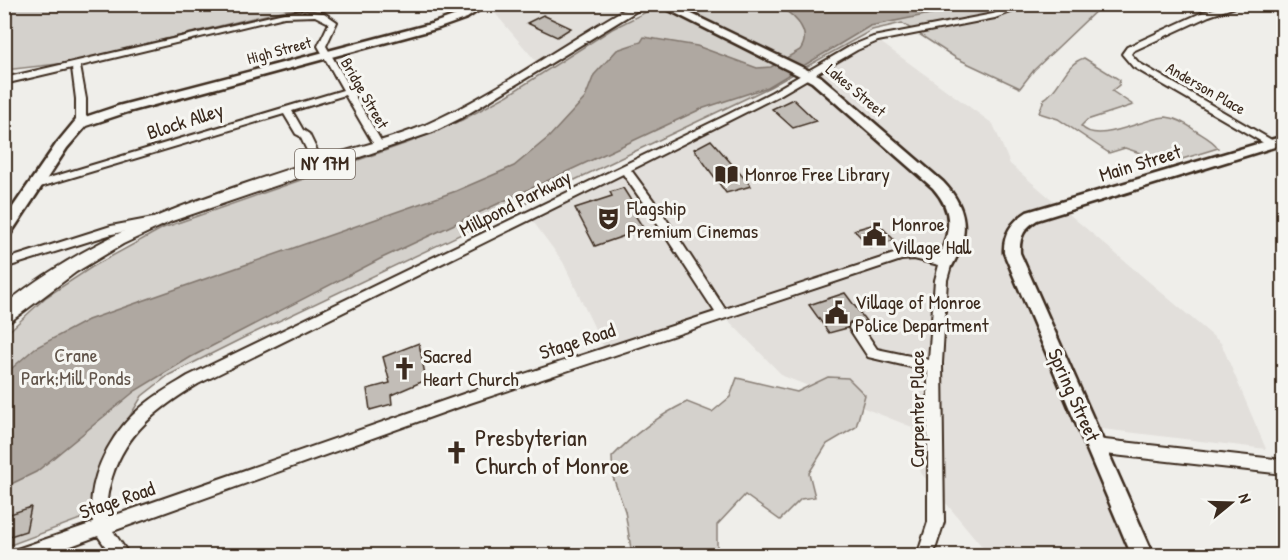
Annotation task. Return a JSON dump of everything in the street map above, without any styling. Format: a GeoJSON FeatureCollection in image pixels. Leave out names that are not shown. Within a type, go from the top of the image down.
{"type":"FeatureCollection","features":[{"type":"Feature","properties":{"kind":"main road","name":"NY 17M"},"geometry":{"type":"LineString","coordinates":[[4,316],[52,279],[101,249],[156,221],[191,207],[379,146],[458,115],[591,33],[643,4]]}},
{"type":"Feature","properties":{"kind":"street","name":"High Street"},"geometry":{"type":"LineString","coordinates":[[81,123],[123,109],[435,26],[463,16],[483,4]]}},
{"type":"Feature","properties":{"kind":"street","name":"Lakes Street"},"geometry":{"type":"LineString","coordinates":[[662,4],[804,72],[825,85],[948,195],[957,213],[946,262]]}},
{"type":"Feature","properties":{"kind":"street","name":"Millpond Parkway"},"geometry":{"type":"LineString","coordinates":[[101,527],[99,493],[111,459],[137,421],[165,397],[193,380],[775,94],[804,72],[854,48],[876,39],[995,16],[1029,4]]}},
{"type":"Feature","properties":{"kind":"street","name":"Anderson Place"},"geometry":{"type":"LineString","coordinates":[[1240,4],[1206,14],[1130,49],[1126,56],[1139,67],[1278,142]]}},
{"type":"Feature","properties":{"kind":"street"},"geometry":{"type":"LineString","coordinates":[[4,81],[284,15],[315,12],[326,15],[333,22],[322,46],[326,55]]}},
{"type":"Feature","properties":{"kind":"street","name":"Bridge Street"},"geometry":{"type":"LineString","coordinates":[[326,55],[379,146]]}},
{"type":"Feature","properties":{"kind":"street"},"geometry":{"type":"LineString","coordinates":[[4,232],[81,123],[81,99],[76,65]]}},
{"type":"Feature","properties":{"kind":"street","name":"Block Alley"},"geometry":{"type":"LineString","coordinates":[[36,185],[346,92]]}},
{"type":"Feature","properties":{"kind":"street"},"geometry":{"type":"LineString","coordinates":[[286,109],[299,132],[304,134],[320,165]]}},
{"type":"Feature","properties":{"kind":"street","name":"Main Street"},"geometry":{"type":"LineString","coordinates":[[1014,232],[1019,224],[1032,216],[1278,142]]}},
{"type":"Feature","properties":{"kind":"street"},"geometry":{"type":"LineString","coordinates":[[624,168],[723,315]]}},
{"type":"Feature","properties":{"kind":"street"},"geometry":{"type":"LineString","coordinates":[[4,264],[111,230],[156,221]]}},
{"type":"Feature","properties":{"kind":"street","name":"Spring Street"},"geometry":{"type":"LineString","coordinates":[[1014,232],[1012,253],[1143,555]]}},
{"type":"Feature","properties":{"kind":"street","name":"Stage Road"},"geometry":{"type":"LineString","coordinates":[[20,555],[480,394],[900,256],[914,255],[946,262]]}},
{"type":"Feature","properties":{"kind":"street","name":"Carpenter Place"},"geometry":{"type":"LineString","coordinates":[[925,555],[936,522],[935,367],[941,280],[946,262]]}},
{"type":"Feature","properties":{"kind":"street"},"geometry":{"type":"LineString","coordinates":[[855,328],[873,353],[935,367]]}},
{"type":"Feature","properties":{"kind":"street"},"geometry":{"type":"LineString","coordinates":[[1096,446],[1284,466]]}},
{"type":"Feature","properties":{"kind":"street"},"geometry":{"type":"LineString","coordinates":[[101,527],[122,555]]}},
{"type":"Feature","properties":{"kind":"shaded area"},"geometry":{"type":"Polygon","coordinates":[[[488,5],[643,5],[540,66],[488,5]]]}},
{"type":"Feature","properties":{"kind":"shaded area"},"geometry":{"type":"Polygon","coordinates":[[[774,5],[975,5],[870,26],[768,87],[701,109],[382,258],[191,357],[135,391],[36,472],[5,487],[4,375],[35,348],[88,320],[456,191],[514,166],[549,137],[585,98],[594,75],[617,50],[641,42],[644,37],[697,46],[757,68],[771,67],[800,50],[804,43],[804,35],[798,22],[787,12],[774,5]]]}},
{"type":"Feature","properties":{"kind":"shaded area"},"geometry":{"type":"Polygon","coordinates":[[[876,39],[993,124],[1010,164],[1221,343],[1266,449],[1078,426],[1132,555],[989,555],[921,473],[912,427],[783,376],[723,315],[606,352],[563,262],[529,216],[854,48],[876,39]]]}},
{"type":"Feature","properties":{"kind":"green space"},"geometry":{"type":"Polygon","coordinates":[[[4,5],[332,5],[286,10],[67,63],[5,70],[4,5]]]}},
{"type":"Feature","properties":{"kind":"green space","name":"Crane Park;Mill Ponds"},"geometry":{"type":"Polygon","coordinates":[[[660,5],[1102,5],[1034,70],[1020,88],[956,58],[902,23],[872,30],[770,87],[243,338],[169,375],[142,396],[113,444],[91,515],[5,547],[5,335],[46,297],[92,267],[163,228],[410,142],[462,120],[508,95],[612,29],[660,5]]]}},
{"type":"Feature","properties":{"kind":"green space"},"geometry":{"type":"Polygon","coordinates":[[[1084,58],[1120,80],[1119,85],[1112,91],[1133,105],[1087,120],[1081,126],[1098,133],[1110,132],[1166,117],[1186,124],[1218,148],[1163,165],[1152,157],[1125,148],[1109,153],[1058,119],[1039,113],[1044,99],[1055,89],[1067,71],[1077,61],[1084,58]]]}},
{"type":"Feature","properties":{"kind":"green space"},"geometry":{"type":"Polygon","coordinates":[[[828,377],[848,378],[865,395],[856,427],[827,444],[809,473],[815,497],[801,499],[780,520],[745,495],[717,525],[717,555],[632,555],[625,511],[613,477],[612,457],[629,440],[666,413],[687,402],[712,412],[730,397],[737,378],[797,392],[828,377]]]}},
{"type":"Feature","properties":{"kind":"building"},"geometry":{"type":"Polygon","coordinates":[[[543,15],[571,28],[557,37],[527,23],[543,15]]]}},
{"type":"Feature","properties":{"kind":"building"},"geometry":{"type":"Polygon","coordinates":[[[793,99],[816,121],[793,128],[772,109],[793,99]]]}},
{"type":"Feature","properties":{"kind":"building","name":"Monroe Free Library"},"geometry":{"type":"Polygon","coordinates":[[[711,140],[751,186],[726,193],[694,149],[711,140]]]}},
{"type":"Feature","properties":{"kind":"building","name":"Flagship Premium Cinemas"},"geometry":{"type":"Polygon","coordinates":[[[623,188],[637,210],[633,212],[644,229],[595,246],[575,208],[612,196],[610,192],[623,188]]]}},
{"type":"Feature","properties":{"kind":"building","name":"Monroe Village Hall"},"geometry":{"type":"Polygon","coordinates":[[[878,223],[894,240],[871,248],[854,230],[878,223]]]}},
{"type":"Feature","properties":{"kind":"building","name":"Village of Monroe Police Department"},"geometry":{"type":"Polygon","coordinates":[[[845,293],[866,321],[850,322],[847,328],[829,333],[809,305],[845,293]]]}},
{"type":"Feature","properties":{"kind":"building","name":"Sacred Heart Church"},"geometry":{"type":"Polygon","coordinates":[[[419,343],[426,380],[391,395],[392,404],[370,410],[367,389],[390,383],[383,357],[419,343]]]}},
{"type":"Feature","properties":{"kind":"building"},"geometry":{"type":"Polygon","coordinates":[[[31,507],[26,531],[4,538],[4,516],[31,507]]]}},
{"type":"Feature","properties":{"kind":"place","name":"Monroe Free Library"},"geometry":{"type":"Point","coordinates":[727,174]}},
{"type":"Feature","properties":{"kind":"place","name":"Flagship Premium Cinemas"},"geometry":{"type":"Point","coordinates":[609,219]}},
{"type":"Feature","properties":{"kind":"place","name":"Monroe Village Hall"},"geometry":{"type":"Point","coordinates":[874,235]}},
{"type":"Feature","properties":{"kind":"place","name":"Village of Monroe Police Department"},"geometry":{"type":"Point","coordinates":[837,313]}},
{"type":"Feature","properties":{"kind":"place","name":"Sacred Heart Church"},"geometry":{"type":"Point","coordinates":[405,368]}},
{"type":"Feature","properties":{"kind":"place","name":"Presbyterian Church of Monroe"},"geometry":{"type":"Point","coordinates":[457,452]}}]}
